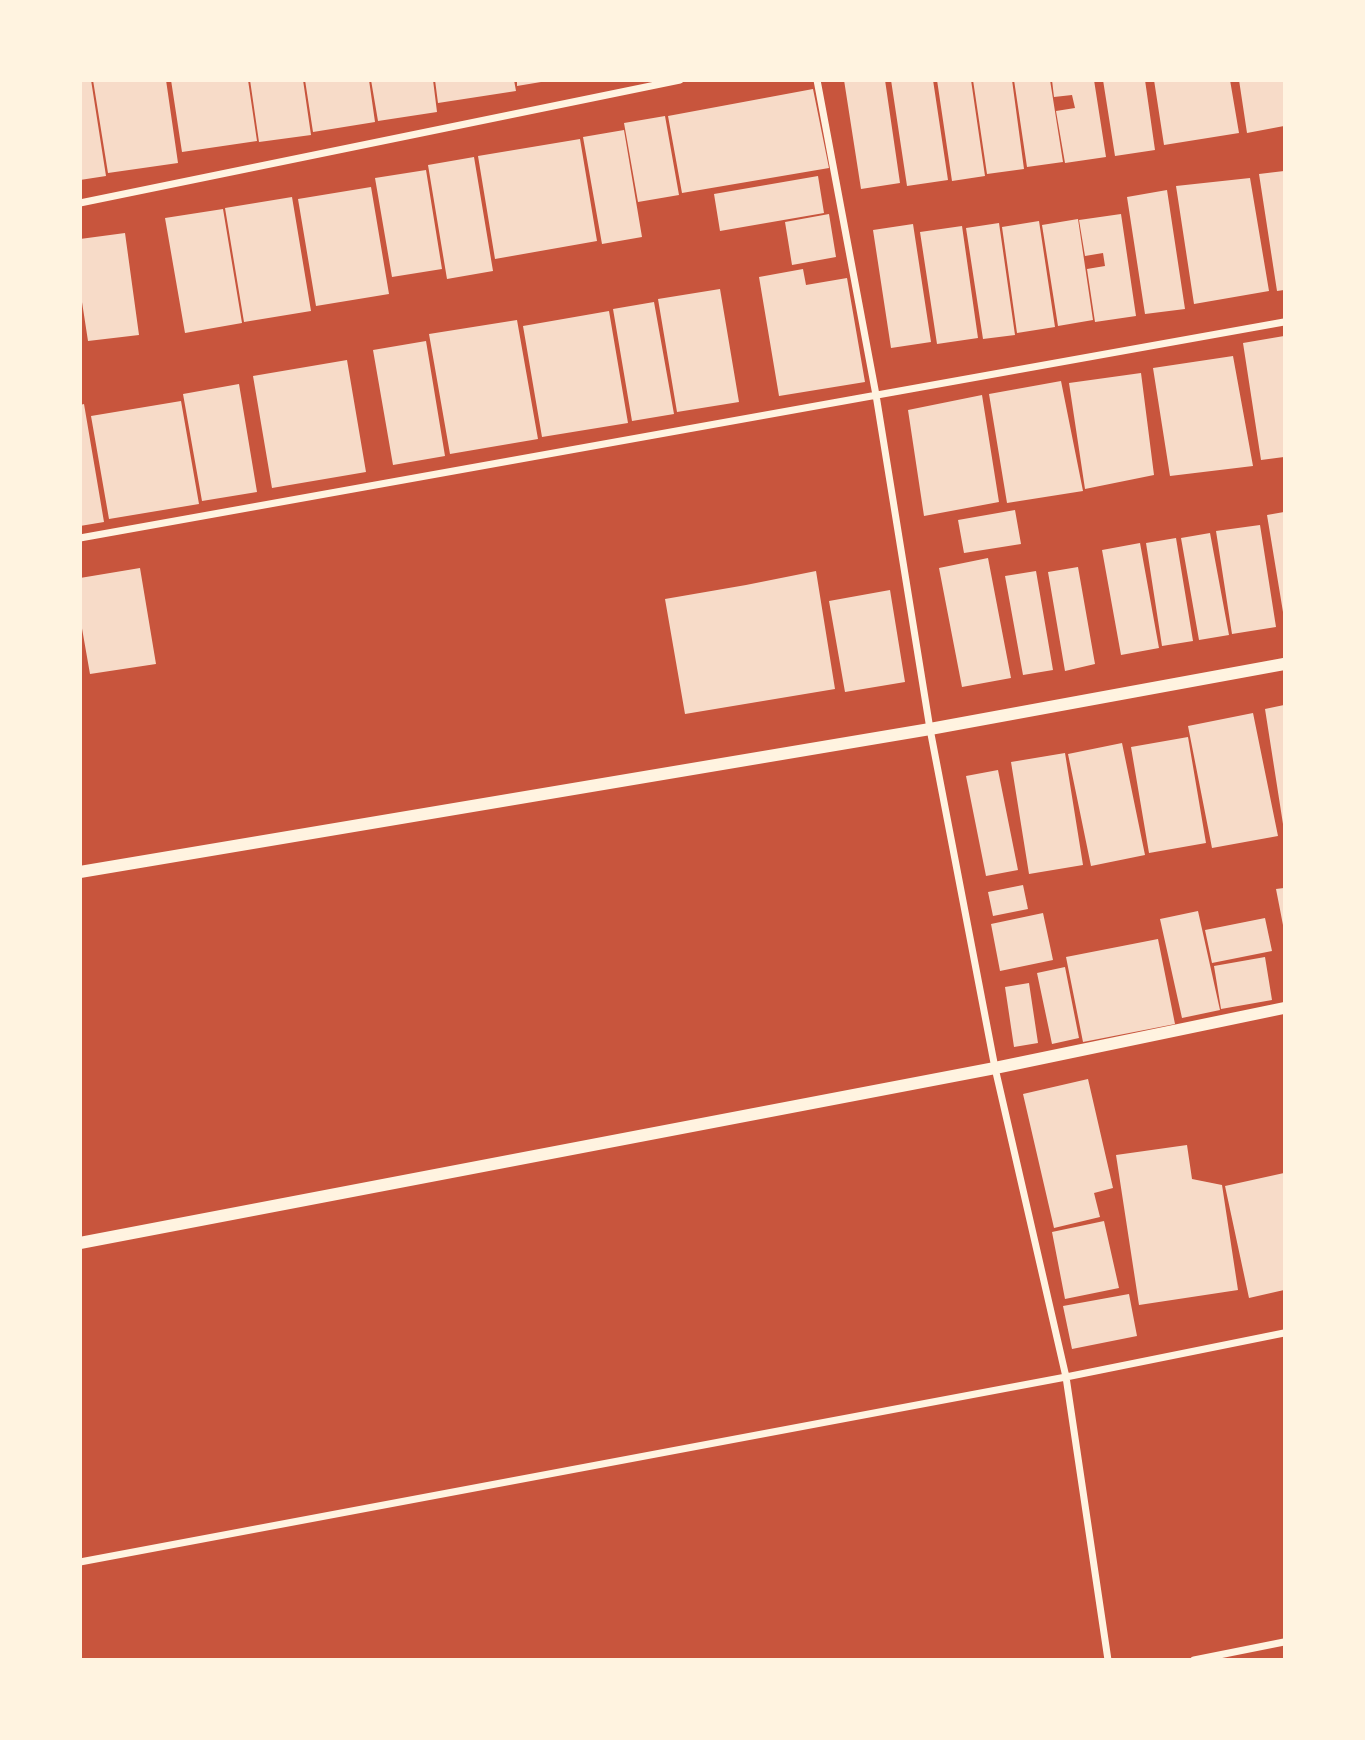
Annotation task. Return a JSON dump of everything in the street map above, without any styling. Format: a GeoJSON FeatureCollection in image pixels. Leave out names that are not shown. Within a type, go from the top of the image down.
{"type":"FeatureCollection","features":[{"type":"Feature","properties":{"kind":"street"},"geometry":{"type":"LineString","coordinates":[[80,203],[680,80]]}},
{"type":"Feature","properties":{"kind":"street"},"geometry":{"type":"LineString","coordinates":[[817,80],[876,395],[930,729],[995,1068],[1066,1377],[1108,1660]]}},
{"type":"Feature","properties":{"kind":"street"},"geometry":{"type":"LineString","coordinates":[[80,538],[1284,322]]}},
{"type":"Feature","properties":{"kind":"street"},"geometry":{"type":"LineString","coordinates":[[80,872],[930,729],[1284,664]]}},
{"type":"Feature","properties":{"kind":"street"},"geometry":{"type":"LineString","coordinates":[[80,1243],[995,1068],[1284,1008]]}},
{"type":"Feature","properties":{"kind":"street"},"geometry":{"type":"LineString","coordinates":[[80,1562],[1066,1377],[1284,1333]]}},
{"type":"Feature","properties":{"kind":"street"},"geometry":{"type":"LineString","coordinates":[[1194,1660],[1284,1642]]}},
{"type":"Feature","properties":{"kind":"building"},"geometry":{"type":"Polygon","coordinates":[[[80,80],[91,80],[106,176],[80,180],[80,80]]]}},
{"type":"Feature","properties":{"kind":"building"},"geometry":{"type":"Polygon","coordinates":[[[93,80],[166,80],[178,163],[108,173],[93,80]]]}},
{"type":"Feature","properties":{"kind":"building"},"geometry":{"type":"Polygon","coordinates":[[[171,80],[248,80],[257,141],[182,152],[171,80]]]}},
{"type":"Feature","properties":{"kind":"building"},"geometry":{"type":"Polygon","coordinates":[[[250,80],[303,80],[311,135],[259,142],[250,80]]]}},
{"type":"Feature","properties":{"kind":"building"},"geometry":{"type":"Polygon","coordinates":[[[305,80],[369,80],[375,122],[313,132],[305,80]]]}},
{"type":"Feature","properties":{"kind":"building"},"geometry":{"type":"Polygon","coordinates":[[[371,80],[433,80],[437,112],[378,121],[371,80]]]}},
{"type":"Feature","properties":{"kind":"building"},"geometry":{"type":"Polygon","coordinates":[[[435,80],[514,80],[516,91],[438,103],[435,80]]]}},
{"type":"Feature","properties":{"kind":"building"},"geometry":{"type":"Polygon","coordinates":[[[517,80],[541,80],[541,82],[517,86],[517,80]]]}},
{"type":"Feature","properties":{"kind":"building"},"geometry":{"type":"Polygon","coordinates":[[[844,80],[885,80],[900,183],[861,189],[844,80]]]}},
{"type":"Feature","properties":{"kind":"building"},"geometry":{"type":"Polygon","coordinates":[[[891,80],[933,80],[948,180],[907,186],[891,80]]]}},
{"type":"Feature","properties":{"kind":"building"},"geometry":{"type":"Polygon","coordinates":[[[937,80],[971,80],[985,176],[952,181],[937,80]]]}},
{"type":"Feature","properties":{"kind":"building"},"geometry":{"type":"Polygon","coordinates":[[[973,80],[1012,80],[1024,169],[987,174],[973,80]]]}},
{"type":"Feature","properties":{"kind":"building"},"geometry":{"type":"Polygon","coordinates":[[[1014,80],[1050,80],[1063,162],[1027,167],[1014,80]]]}},
{"type":"Feature","properties":{"kind":"building"},"geometry":{"type":"Polygon","coordinates":[[[1052,80],[1094,80],[1106,157],[1065,163],[1056,111],[1075,108],[1072,95],[1054,97],[1052,80]]]}},
{"type":"Feature","properties":{"kind":"building"},"geometry":{"type":"Polygon","coordinates":[[[1103,80],[1145,80],[1155,150],[1115,156],[1103,80]]]}},
{"type":"Feature","properties":{"kind":"building"},"geometry":{"type":"Polygon","coordinates":[[[1154,80],[1230,80],[1239,133],[1164,145],[1154,80]]]}},
{"type":"Feature","properties":{"kind":"building"},"geometry":{"type":"Polygon","coordinates":[[[1239,80],[1284,80],[1284,126],[1247,133],[1239,80]]]}},
{"type":"Feature","properties":{"kind":"building"},"geometry":{"type":"Polygon","coordinates":[[[813,89],[829,168],[682,193],[668,116],[813,89]]]}},
{"type":"Feature","properties":{"kind":"building"},"geometry":{"type":"Polygon","coordinates":[[[665,116],[679,195],[638,202],[624,123],[665,116]]]}},
{"type":"Feature","properties":{"kind":"building"},"geometry":{"type":"Polygon","coordinates":[[[624,130],[642,237],[602,244],[583,137],[624,130]]]}},
{"type":"Feature","properties":{"kind":"building"},"geometry":{"type":"Polygon","coordinates":[[[580,139],[597,241],[495,259],[478,156],[580,139]]]}},
{"type":"Feature","properties":{"kind":"building"},"geometry":{"type":"Polygon","coordinates":[[[474,157],[493,271],[447,279],[428,165],[474,157]]]}},
{"type":"Feature","properties":{"kind":"building"},"geometry":{"type":"Polygon","coordinates":[[[426,170],[442,269],[392,277],[375,178],[426,170]]]}},
{"type":"Feature","properties":{"kind":"building"},"geometry":{"type":"Polygon","coordinates":[[[1284,171],[1284,290],[1277,291],[1259,174],[1284,171]]]}},
{"type":"Feature","properties":{"kind":"building"},"geometry":{"type":"Polygon","coordinates":[[[818,176],[824,213],[720,231],[714,194],[818,176]]]}},
{"type":"Feature","properties":{"kind":"building"},"geometry":{"type":"Polygon","coordinates":[[[1250,178],[1269,291],[1194,304],[1176,186],[1250,178]]]}},
{"type":"Feature","properties":{"kind":"building"},"geometry":{"type":"Polygon","coordinates":[[[371,187],[389,294],[316,306],[298,199],[371,187]]]}},
{"type":"Feature","properties":{"kind":"building"},"geometry":{"type":"Polygon","coordinates":[[[1167,190],[1185,309],[1145,314],[1127,197],[1167,190]]]}},
{"type":"Feature","properties":{"kind":"building"},"geometry":{"type":"Polygon","coordinates":[[[292,197],[311,311],[244,322],[225,208],[292,197]]]}},
{"type":"Feature","properties":{"kind":"building"},"geometry":{"type":"Polygon","coordinates":[[[223,209],[242,323],[185,333],[165,218],[223,209]]]}},
{"type":"Feature","properties":{"kind":"building"},"geometry":{"type":"Polygon","coordinates":[[[829,214],[836,257],[792,265],[785,222],[829,214]]]}},
{"type":"Feature","properties":{"kind":"building"},"geometry":{"type":"Polygon","coordinates":[[[1121,214],[1136,316],[1095,322],[1087,269],[1105,266],[1103,253],[1085,256],[1079,220],[1121,214]]]}},
{"type":"Feature","properties":{"kind":"building"},"geometry":{"type":"Polygon","coordinates":[[[1078,219],[1093,320],[1058,326],[1042,225],[1078,219]]]}},
{"type":"Feature","properties":{"kind":"building"},"geometry":{"type":"Polygon","coordinates":[[[1039,221],[1055,327],[1017,333],[1002,227],[1039,221]]]}},
{"type":"Feature","properties":{"kind":"building"},"geometry":{"type":"Polygon","coordinates":[[[999,223],[1015,335],[983,339],[966,228],[999,223]]]}},
{"type":"Feature","properties":{"kind":"building"},"geometry":{"type":"Polygon","coordinates":[[[913,224],[931,342],[891,348],[873,230],[913,224]]]}},
{"type":"Feature","properties":{"kind":"building"},"geometry":{"type":"Polygon","coordinates":[[[962,226],[978,338],[937,344],[920,232],[962,226]]]}},
{"type":"Feature","properties":{"kind":"building"},"geometry":{"type":"Polygon","coordinates":[[[125,233],[139,335],[88,341],[80,289],[80,239],[125,233]]]}},
{"type":"Feature","properties":{"kind":"building"},"geometry":{"type":"Polygon","coordinates":[[[803,269],[806,285],[847,278],[865,382],[779,396],[759,277],[803,269]]]}},
{"type":"Feature","properties":{"kind":"building"},"geometry":{"type":"Polygon","coordinates":[[[720,289],[739,402],[677,412],[658,299],[720,289]]]}},
{"type":"Feature","properties":{"kind":"building"},"geometry":{"type":"Polygon","coordinates":[[[654,302],[674,414],[632,421],[613,309],[654,302]]]}},
{"type":"Feature","properties":{"kind":"building"},"geometry":{"type":"Polygon","coordinates":[[[609,311],[628,423],[542,437],[523,326],[609,311]]]}},
{"type":"Feature","properties":{"kind":"building"},"geometry":{"type":"Polygon","coordinates":[[[517,320],[538,439],[450,454],[429,334],[517,320]]]}},
{"type":"Feature","properties":{"kind":"building"},"geometry":{"type":"Polygon","coordinates":[[[1284,336],[1284,457],[1261,460],[1243,343],[1284,336]]]}},
{"type":"Feature","properties":{"kind":"building"},"geometry":{"type":"Polygon","coordinates":[[[426,341],[445,456],[393,465],[373,350],[426,341]]]}},
{"type":"Feature","properties":{"kind":"building"},"geometry":{"type":"Polygon","coordinates":[[[1233,356],[1253,466],[1170,476],[1153,368],[1233,356]]]}},
{"type":"Feature","properties":{"kind":"building"},"geometry":{"type":"Polygon","coordinates":[[[347,360],[366,472],[272,488],[253,376],[347,360]]]}},
{"type":"Feature","properties":{"kind":"building"},"geometry":{"type":"Polygon","coordinates":[[[1141,373],[1154,475],[1085,489],[1069,383],[1141,373]]]}},
{"type":"Feature","properties":{"kind":"building"},"geometry":{"type":"Polygon","coordinates":[[[1061,381],[1083,491],[1007,503],[989,394],[1061,381]]]}},
{"type":"Feature","properties":{"kind":"building"},"geometry":{"type":"Polygon","coordinates":[[[239,384],[257,492],[202,501],[183,394],[239,384]]]}},
{"type":"Feature","properties":{"kind":"building"},"geometry":{"type":"Polygon","coordinates":[[[982,395],[999,502],[924,516],[908,410],[982,395]]]}},
{"type":"Feature","properties":{"kind":"building"},"geometry":{"type":"Polygon","coordinates":[[[181,401],[199,504],[109,519],[91,416],[181,401]]]}},
{"type":"Feature","properties":{"kind":"building"},"geometry":{"type":"Polygon","coordinates":[[[84,404],[104,522],[80,526],[80,405],[84,404]]]}},
{"type":"Feature","properties":{"kind":"building"},"geometry":{"type":"Polygon","coordinates":[[[1015,510],[1021,544],[964,553],[958,520],[1015,510]]]}},
{"type":"Feature","properties":{"kind":"building"},"geometry":{"type":"Polygon","coordinates":[[[1284,512],[1284,612],[1283,612],[1267,515],[1284,512]]]}},
{"type":"Feature","properties":{"kind":"building"},"geometry":{"type":"Polygon","coordinates":[[[1260,525],[1276,627],[1232,634],[1216,531],[1260,525]]]}},
{"type":"Feature","properties":{"kind":"building"},"geometry":{"type":"Polygon","coordinates":[[[1210,533],[1229,635],[1199,640],[1181,538],[1210,533]]]}},
{"type":"Feature","properties":{"kind":"building"},"geometry":{"type":"Polygon","coordinates":[[[1176,538],[1193,641],[1162,646],[1146,543],[1176,538]]]}},
{"type":"Feature","properties":{"kind":"building"},"geometry":{"type":"Polygon","coordinates":[[[1140,543],[1159,648],[1121,655],[1102,550],[1140,543]]]}},
{"type":"Feature","properties":{"kind":"building"},"geometry":{"type":"Polygon","coordinates":[[[988,558],[1011,678],[962,687],[939,568],[988,558]]]}},
{"type":"Feature","properties":{"kind":"building"},"geometry":{"type":"Polygon","coordinates":[[[1078,567],[1095,664],[1065,671],[1048,572],[1078,567]]]}},
{"type":"Feature","properties":{"kind":"building"},"geometry":{"type":"Polygon","coordinates":[[[140,568],[156,664],[90,674],[80,617],[80,578],[140,568]]]}},
{"type":"Feature","properties":{"kind":"building"},"geometry":{"type":"Polygon","coordinates":[[[816,571],[835,689],[685,714],[665,599],[816,571]]]}},
{"type":"Feature","properties":{"kind":"building"},"geometry":{"type":"Polygon","coordinates":[[[1036,571],[1053,670],[1023,675],[1005,576],[1036,571]]]}},
{"type":"Feature","properties":{"kind":"building"},"geometry":{"type":"Polygon","coordinates":[[[890,590],[905,682],[845,692],[829,601],[890,590]]]}},
{"type":"Feature","properties":{"kind":"building"},"geometry":{"type":"Polygon","coordinates":[[[1284,705],[1284,823],[1283,824],[1265,709],[1284,705]]]}},
{"type":"Feature","properties":{"kind":"building"},"geometry":{"type":"Polygon","coordinates":[[[1253,713],[1278,836],[1212,848],[1188,726],[1253,713]]]}},
{"type":"Feature","properties":{"kind":"building"},"geometry":{"type":"Polygon","coordinates":[[[1188,737],[1206,843],[1149,853],[1131,747],[1188,737]]]}},
{"type":"Feature","properties":{"kind":"building"},"geometry":{"type":"Polygon","coordinates":[[[1122,743],[1145,855],[1091,866],[1068,754],[1122,743]]]}},
{"type":"Feature","properties":{"kind":"building"},"geometry":{"type":"Polygon","coordinates":[[[1065,753],[1083,865],[1029,874],[1011,762],[1065,753]]]}},
{"type":"Feature","properties":{"kind":"building"},"geometry":{"type":"Polygon","coordinates":[[[998,770],[1018,870],[986,876],[966,776],[998,770]]]}},
{"type":"Feature","properties":{"kind":"building"},"geometry":{"type":"Polygon","coordinates":[[[1023,885],[1028,909],[993,916],[988,892],[1023,885]]]}},
{"type":"Feature","properties":{"kind":"building"},"geometry":{"type":"Polygon","coordinates":[[[1284,888],[1284,925],[1283,925],[1276,889],[1284,888]]]}},
{"type":"Feature","properties":{"kind":"building"},"geometry":{"type":"Polygon","coordinates":[[[1198,911],[1220,1010],[1182,1018],[1160,919],[1198,911]]]}},
{"type":"Feature","properties":{"kind":"building"},"geometry":{"type":"Polygon","coordinates":[[[1043,913],[1053,960],[1000,971],[991,924],[1043,913]]]}},
{"type":"Feature","properties":{"kind":"building"},"geometry":{"type":"Polygon","coordinates":[[[1265,918],[1272,951],[1212,963],[1205,930],[1265,918]]]}},
{"type":"Feature","properties":{"kind":"building"},"geometry":{"type":"Polygon","coordinates":[[[1158,939],[1175,1024],[1083,1042],[1066,957],[1158,939]]]}},
{"type":"Feature","properties":{"kind":"building"},"geometry":{"type":"Polygon","coordinates":[[[1265,957],[1272,1000],[1221,1009],[1214,966],[1265,957]]]}},
{"type":"Feature","properties":{"kind":"building"},"geometry":{"type":"Polygon","coordinates":[[[1065,967],[1079,1038],[1052,1044],[1037,973],[1065,967]]]}},
{"type":"Feature","properties":{"kind":"building"},"geometry":{"type":"Polygon","coordinates":[[[1029,983],[1038,1043],[1014,1047],[1005,987],[1029,983]]]}},
{"type":"Feature","properties":{"kind":"building"},"geometry":{"type":"Polygon","coordinates":[[[1088,1079],[1113,1188],[1094,1193],[1100,1217],[1054,1228],[1023,1094],[1088,1079]]]}},
{"type":"Feature","properties":{"kind":"building"},"geometry":{"type":"Polygon","coordinates":[[[1187,1145],[1192,1179],[1222,1185],[1238,1290],[1139,1305],[1116,1155],[1187,1145]]]}},
{"type":"Feature","properties":{"kind":"building"},"geometry":{"type":"Polygon","coordinates":[[[1284,1173],[1284,1290],[1249,1298],[1225,1186],[1284,1173]]]}},
{"type":"Feature","properties":{"kind":"building"},"geometry":{"type":"Polygon","coordinates":[[[1104,1221],[1119,1288],[1065,1299],[1052,1232],[1104,1221]]]}},
{"type":"Feature","properties":{"kind":"building"},"geometry":{"type":"Polygon","coordinates":[[[1129,1294],[1137,1336],[1072,1349],[1063,1306],[1129,1294]]]}}]}
